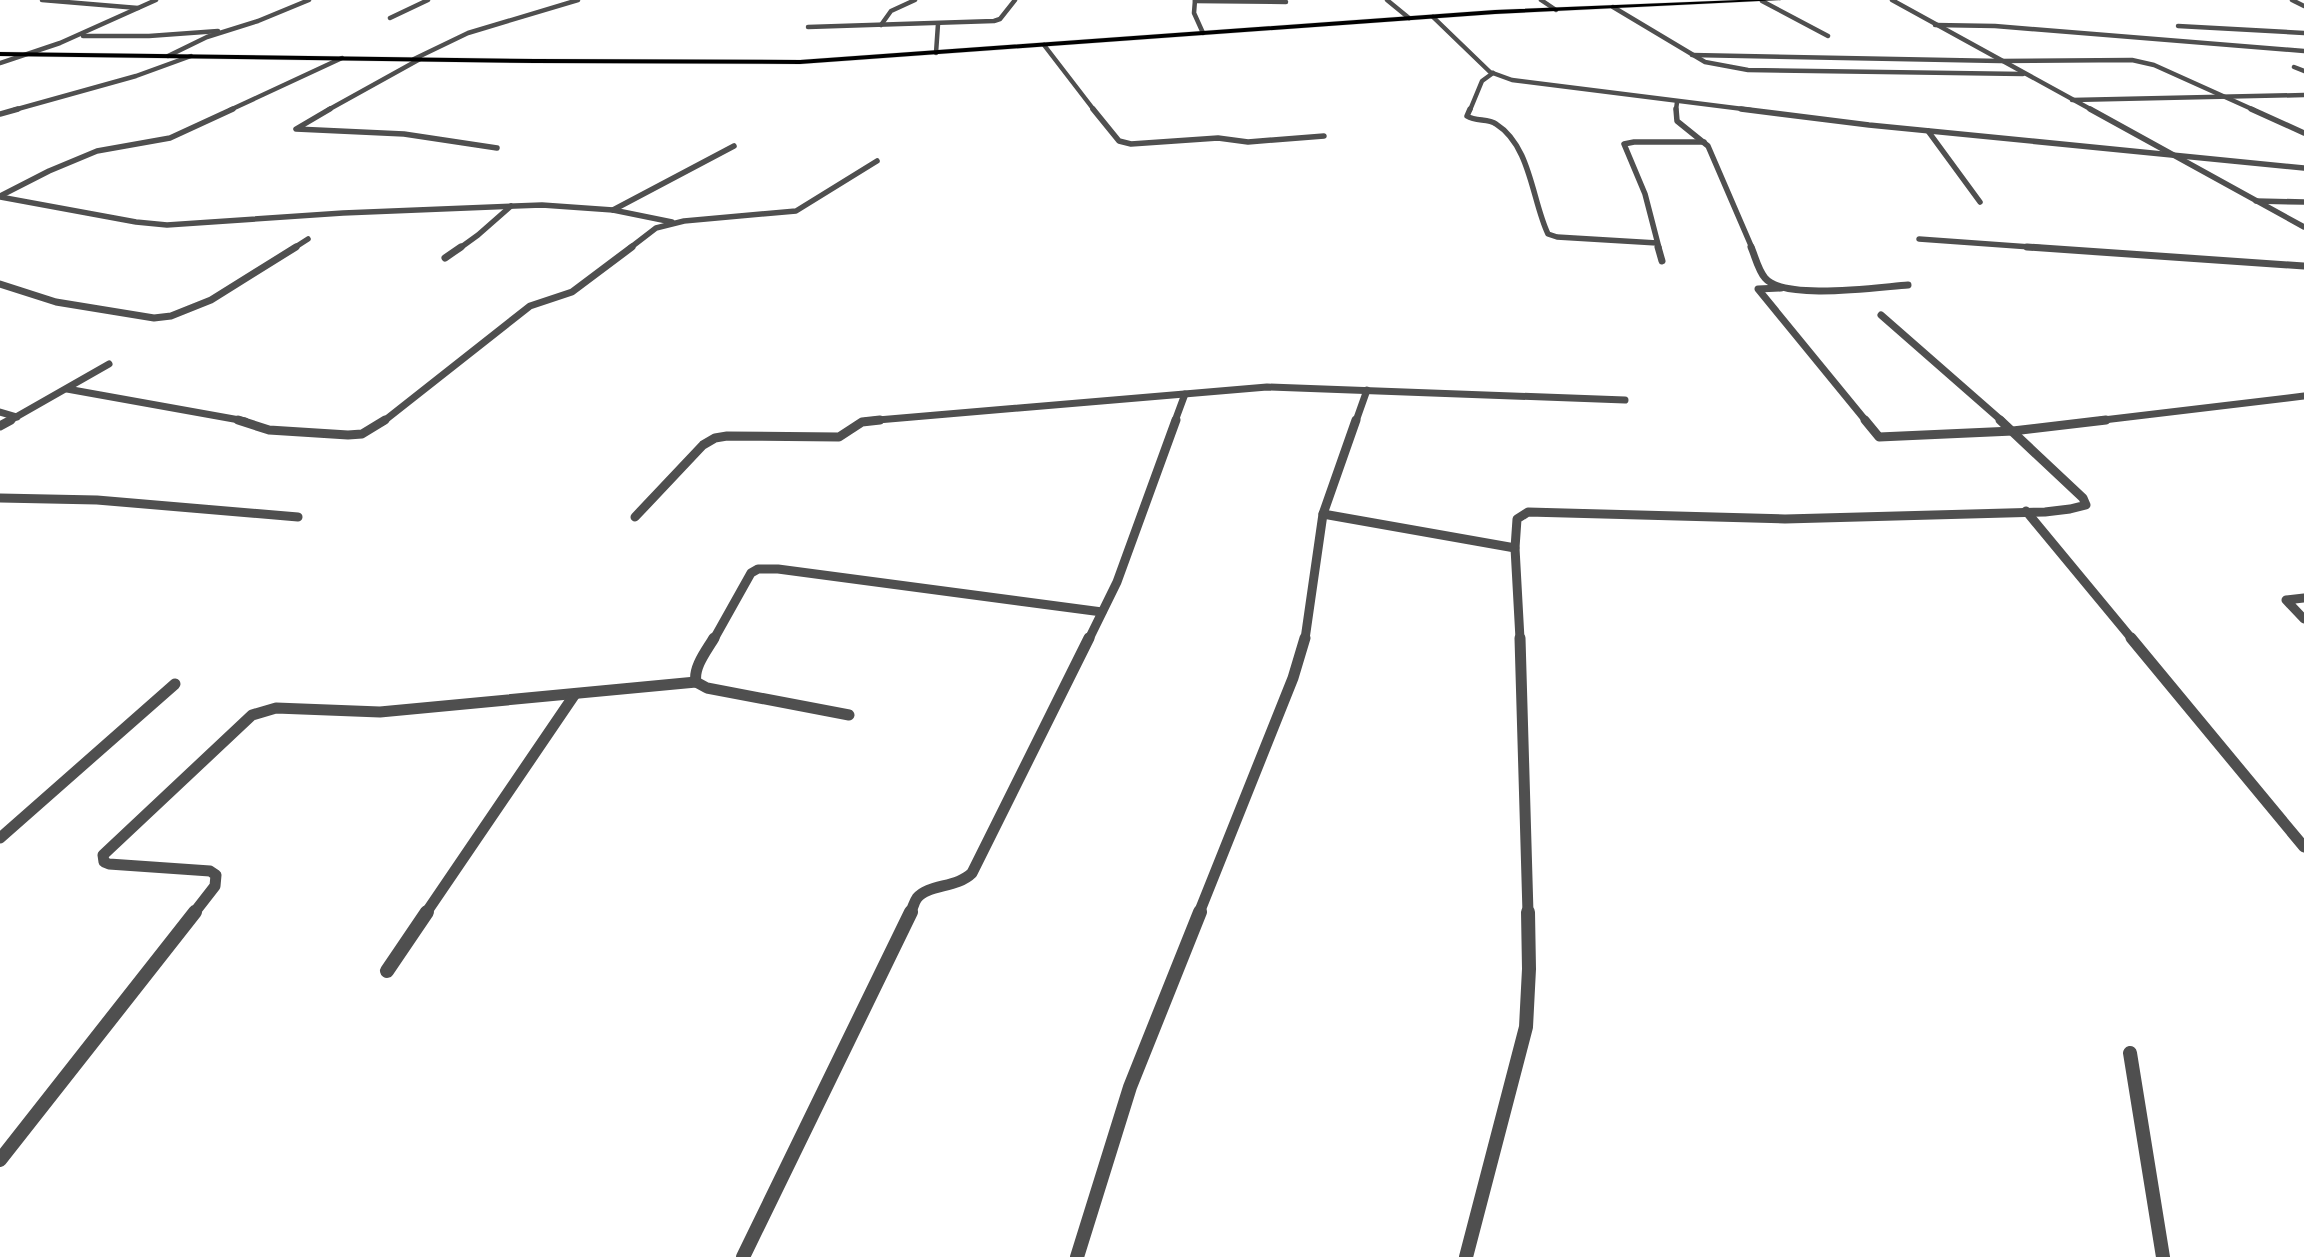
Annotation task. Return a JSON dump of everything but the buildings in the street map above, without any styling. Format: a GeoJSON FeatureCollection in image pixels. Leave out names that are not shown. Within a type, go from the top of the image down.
{"type":"FeatureCollection","features":[{"type":"Feature","properties":{"kind":"highway"},"geometry":{"type":"LineString","coordinates":[[0,54],[743,62],[826,60],[1432,16],[1778,0]]}},
{"type":"Feature","properties":{"kind":"street"},"geometry":{"type":"LineString","coordinates":[[42,0],[139,8]]}},
{"type":"Feature","properties":{"kind":"street"},"geometry":{"type":"LineString","coordinates":[[0,64],[79,36],[156,0]]}},
{"type":"Feature","properties":{"kind":"street"},"geometry":{"type":"LineString","coordinates":[[168,56],[207,37],[258,21],[309,0]]}},
{"type":"Feature","properties":{"kind":"street"},"geometry":{"type":"LineString","coordinates":[[390,18],[428,0]]}},
{"type":"Feature","properties":{"kind":"street"},"geometry":{"type":"LineString","coordinates":[[497,148],[404,134],[296,129],[417,59],[468,34],[578,0]]}},
{"type":"Feature","properties":{"kind":"street"},"geometry":{"type":"LineString","coordinates":[[880,25],[891,11],[915,0]]}},
{"type":"Feature","properties":{"kind":"street"},"geometry":{"type":"LineString","coordinates":[[808,27],[938,24],[997,20],[1015,0]]}},
{"type":"Feature","properties":{"kind":"street"},"geometry":{"type":"LineString","coordinates":[[1203,33],[1194,17],[1193,8],[1195,0],[1286,2]]}},
{"type":"Feature","properties":{"kind":"street"},"geometry":{"type":"LineString","coordinates":[[1387,0],[1409,18]]}},
{"type":"Feature","properties":{"kind":"street"},"geometry":{"type":"LineString","coordinates":[[1541,0],[1556,10]]}},
{"type":"Feature","properties":{"kind":"street"},"geometry":{"type":"LineString","coordinates":[[1892,0],[2000,62],[2304,227]]}},
{"type":"Feature","properties":{"kind":"street"},"geometry":{"type":"LineString","coordinates":[[2292,0],[2304,6]]}},
{"type":"Feature","properties":{"kind":"street"},"geometry":{"type":"LineString","coordinates":[[1762,1],[1828,36]]}},
{"type":"Feature","properties":{"kind":"street"},"geometry":{"type":"LineString","coordinates":[[1613,7],[1704,62],[1748,70],[2023,74]]}},
{"type":"Feature","properties":{"kind":"street"},"geometry":{"type":"LineString","coordinates":[[1432,16],[1493,73],[1520,81],[1677,102],[1928,130],[2304,168]]}},
{"type":"Feature","properties":{"kind":"street"},"geometry":{"type":"LineString","coordinates":[[936,53],[938,24]]}},
{"type":"Feature","properties":{"kind":"street"},"geometry":{"type":"LineString","coordinates":[[1935,25],[1995,26],[2304,51]]}},
{"type":"Feature","properties":{"kind":"street"},"geometry":{"type":"LineString","coordinates":[[2178,26],[2304,33]]}},
{"type":"Feature","properties":{"kind":"street"},"geometry":{"type":"LineString","coordinates":[[79,36],[142,36],[202,31],[225,32]]}},
{"type":"Feature","properties":{"kind":"street"},"geometry":{"type":"LineString","coordinates":[[1044,45],[1116,138],[1124,143],[1142,144],[1218,138],[1248,142],[1324,136]]}},
{"type":"Feature","properties":{"kind":"street"},"geometry":{"type":"LineString","coordinates":[[1692,55],[2000,62],[2132,60],[2154,65],[2304,133]]}},
{"type":"Feature","properties":{"kind":"street"},"geometry":{"type":"LineString","coordinates":[[0,114],[136,76],[191,56]]}},
{"type":"Feature","properties":{"kind":"street"},"geometry":{"type":"LineString","coordinates":[[0,197],[25,183],[97,151],[170,138],[342,58]]}},
{"type":"Feature","properties":{"kind":"street"},"geometry":{"type":"LineString","coordinates":[[2294,67],[2304,71]]}},
{"type":"Feature","properties":{"kind":"street"},"geometry":{"type":"LineString","coordinates":[[1493,73],[1482,81],[1467,116],[1473,119],[1496,123],[1517,148],[1525,164],[1548,234],[1557,237],[1657,243]]}},
{"type":"Feature","properties":{"kind":"street"},"geometry":{"type":"LineString","coordinates":[[2072,100],[2220,95],[2304,95]]}},
{"type":"Feature","properties":{"kind":"street"},"geometry":{"type":"LineString","coordinates":[[1677,102],[1675,115],[1677,121],[1704,142],[1764,277],[1781,288]]}},
{"type":"Feature","properties":{"kind":"street"},"geometry":{"type":"LineString","coordinates":[[1928,130],[1980,202]]}},
{"type":"Feature","properties":{"kind":"street"},"geometry":{"type":"LineString","coordinates":[[1662,261],[1645,194],[1624,144],[1634,142],[1704,142]]}},
{"type":"Feature","properties":{"kind":"street"},"geometry":{"type":"LineString","coordinates":[[613,210],[734,146]]}},
{"type":"Feature","properties":{"kind":"street"},"geometry":{"type":"LineString","coordinates":[[67,389],[245,421],[268,430],[348,435],[362,434],[380,424],[533,304],[568,294],[648,233],[673,223],[796,211],[877,161]]}},
{"type":"Feature","properties":{"kind":"street"},"geometry":{"type":"LineString","coordinates":[[0,186],[25,183]]}},
{"type":"Feature","properties":{"kind":"street"},"geometry":{"type":"LineString","coordinates":[[0,197],[136,222],[167,225],[307,215],[511,206],[552,206],[613,210],[673,223]]}},
{"type":"Feature","properties":{"kind":"street"},"geometry":{"type":"LineString","coordinates":[[2256,201],[2304,202]]}},
{"type":"Feature","properties":{"kind":"street"},"geometry":{"type":"LineString","coordinates":[[445,258],[478,235],[511,206]]}},
{"type":"Feature","properties":{"kind":"street"},"geometry":{"type":"LineString","coordinates":[[0,284],[30,296],[61,304],[154,318],[169,318],[188,312],[205,303],[308,239]]}},
{"type":"Feature","properties":{"kind":"street"},"geometry":{"type":"LineString","coordinates":[[1919,239],[2304,266]]}},
{"type":"Feature","properties":{"kind":"street"},"geometry":{"type":"LineString","coordinates":[[1908,285],[1812,290],[1758,289],[1825,374],[1880,437],[2013,431],[2304,396]]}},
{"type":"Feature","properties":{"kind":"street"},"geometry":{"type":"LineString","coordinates":[[1466,1257],[1526,1027],[1530,970],[1523,692],[1515,548],[1517,519],[1528,512],[1539,511],[1661,517],[1786,519],[1891,517],[2077,509],[2083,508],[2087,503],[2013,431],[1881,315]]}},
{"type":"Feature","properties":{"kind":"street"},"geometry":{"type":"LineString","coordinates":[[0,426],[109,364]]}},
{"type":"Feature","properties":{"kind":"street"},"geometry":{"type":"LineString","coordinates":[[635,517],[703,445],[721,436],[839,437],[847,434],[856,423],[866,420],[1267,387],[1467,396],[1625,400]]}},
{"type":"Feature","properties":{"kind":"street"},"geometry":{"type":"LineString","coordinates":[[1077,1257],[1130,1087],[1293,678],[1308,629],[1323,514],[1366,390]]}},
{"type":"Feature","properties":{"kind":"street"},"geometry":{"type":"LineString","coordinates":[[743,1257],[913,906],[922,894],[935,888],[958,884],[972,873],[1117,582],[1185,394]]}},
{"type":"Feature","properties":{"kind":"street"},"geometry":{"type":"LineString","coordinates":[[0,412],[17,417]]}},
{"type":"Feature","properties":{"kind":"street"},"geometry":{"type":"LineString","coordinates":[[0,498],[97,500],[298,517]]}},
{"type":"Feature","properties":{"kind":"street"},"geometry":{"type":"LineString","coordinates":[[2026,511],[2304,847]]}},
{"type":"Feature","properties":{"kind":"street"},"geometry":{"type":"LineString","coordinates":[[1323,514],[1515,548]]}},
{"type":"Feature","properties":{"kind":"street"},"geometry":{"type":"LineString","coordinates":[[696,682],[695,677],[699,666],[750,573],[758,569],[778,569],[1102,612]]}},
{"type":"Feature","properties":{"kind":"street"},"geometry":{"type":"LineString","coordinates":[[2304,598],[2286,600],[2304,619]]}},
{"type":"Feature","properties":{"kind":"street"},"geometry":{"type":"LineString","coordinates":[[0,1160],[215,886],[216,875],[210,871],[109,864],[104,862],[103,856],[252,715],[276,708],[380,712],[696,682],[707,688],[849,715]]}},
{"type":"Feature","properties":{"kind":"street"},"geometry":{"type":"LineString","coordinates":[[0,838],[175,684]]}},
{"type":"Feature","properties":{"kind":"street"},"geometry":{"type":"LineString","coordinates":[[387,971],[575,694]]}},
{"type":"Feature","properties":{"kind":"street"},"geometry":{"type":"LineString","coordinates":[[2130,1054],[2163,1257]]}}]}
